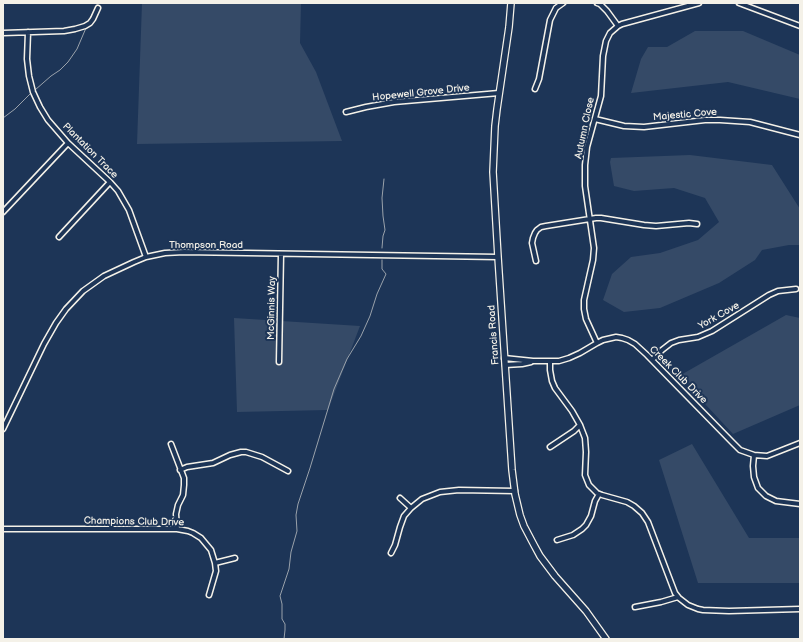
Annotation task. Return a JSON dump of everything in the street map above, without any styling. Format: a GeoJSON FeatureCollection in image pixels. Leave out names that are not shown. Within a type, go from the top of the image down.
{"type":"FeatureCollection","features":[{"type":"Feature","properties":{"kind":"street","name":"Francis Road"},"geometry":{"type":"LineString","coordinates":[[511,3],[495,126],[493,172],[504,358],[514,491],[524,526],[540,556],[554,576],[586,611],[606,639]]}},
{"type":"Feature","properties":{"kind":"street"},"geometry":{"type":"LineString","coordinates":[[535,89],[540,79],[550,20],[556,8],[563,3]]}},
{"type":"Feature","properties":{"kind":"street"},"geometry":{"type":"LineString","coordinates":[[597,3],[607,11],[618,26],[699,3]]}},
{"type":"Feature","properties":{"kind":"street"},"geometry":{"type":"LineString","coordinates":[[740,3],[799,26],[800,21]]}},
{"type":"Feature","properties":{"kind":"street"},"geometry":{"type":"LineString","coordinates":[[3,33],[68,30],[85,26],[93,19],[98,8]]}},
{"type":"Feature","properties":{"kind":"street","name":"Autumn Close"},"geometry":{"type":"LineString","coordinates":[[597,343],[586,319],[584,305],[594,254],[585,186],[587,147],[601,96],[604,48],[610,33],[618,26]]}},
{"type":"Feature","properties":{"kind":"street","name":"Plantation Trace"},"geometry":{"type":"LineString","coordinates":[[28,32],[27,59],[29,76],[33,92],[45,116],[68,143],[118,191],[126,203],[146,257]]}},
{"type":"Feature","properties":{"kind":"street","name":"Hopewell Grove Drive"},"geometry":{"type":"LineString","coordinates":[[346,112],[394,102],[499,93]]}},
{"type":"Feature","properties":{"kind":"street","name":"Majestic Cove"},"geometry":{"type":"LineString","coordinates":[[595,119],[624,126],[644,127],[705,120],[750,122],[800,135]]}},
{"type":"Feature","properties":{"kind":"street"},"geometry":{"type":"LineString","coordinates":[[3,212],[68,143]]}},
{"type":"Feature","properties":{"kind":"street"},"geometry":{"type":"LineString","coordinates":[[59,237],[110,182]]}},
{"type":"Feature","properties":{"kind":"street"},"geometry":{"type":"LineString","coordinates":[[536,261],[532,243],[534,233],[541,227],[601,218],[656,226],[689,223],[697,224]]}},
{"type":"Feature","properties":{"kind":"street","name":"Thompson Road"},"geometry":{"type":"LineString","coordinates":[[3,429],[44,344],[66,309],[83,291],[104,276],[146,257],[165,253],[184,252],[498,257]]}},
{"type":"Feature","properties":{"kind":"street","name":"McGinnis Way"},"geometry":{"type":"LineString","coordinates":[[279,362],[281,254]]}},
{"type":"Feature","properties":{"kind":"street","name":"York Cove"},"geometry":{"type":"LineString","coordinates":[[652,360],[671,343],[698,337],[712,331],[769,295],[778,291],[796,289]]}},
{"type":"Feature","properties":{"kind":"street","name":"Creek Club Drive"},"geometry":{"type":"LineString","coordinates":[[504,358],[533,361],[560,361],[610,338],[622,338],[628,340],[635,344],[652,360],[740,450],[754,455]]}},
{"type":"Feature","properties":{"kind":"street","name":"Creek Club Drive"},"geometry":{"type":"LineString","coordinates":[[505,365],[522,364],[533,361]]}},
{"type":"Feature","properties":{"kind":"street"},"geometry":{"type":"LineString","coordinates":[[550,361],[552,381],[555,388],[572,411],[585,438],[587,480],[593,490],[599,494],[627,502],[642,513],[648,522],[675,593],[678,597],[688,605],[703,610],[729,611],[800,609]]}},
{"type":"Feature","properties":{"kind":"street"},"geometry":{"type":"LineString","coordinates":[[550,447],[574,431],[580,425]]}},
{"type":"Feature","properties":{"kind":"street"},"geometry":{"type":"LineString","coordinates":[[800,443],[767,456],[754,455],[753,466],[754,477],[758,488],[766,496],[776,501],[800,504]]}},
{"type":"Feature","properties":{"kind":"street"},"geometry":{"type":"LineString","coordinates":[[171,444],[184,478],[182,495],[176,514],[177,529]]}},
{"type":"Feature","properties":{"kind":"street"},"geometry":{"type":"LineString","coordinates":[[180,470],[213,463],[230,455],[246,452],[262,457],[288,471]]}},
{"type":"Feature","properties":{"kind":"street"},"geometry":{"type":"LineString","coordinates":[[392,553],[404,516],[422,499],[440,492],[459,490],[514,491]]}},
{"type":"Feature","properties":{"kind":"street"},"geometry":{"type":"LineString","coordinates":[[558,540],[573,535],[586,525],[599,494]]}},
{"type":"Feature","properties":{"kind":"street"},"geometry":{"type":"LineString","coordinates":[[400,498],[411,508]]}},
{"type":"Feature","properties":{"kind":"street","name":"Champions Club Drive"},"geometry":{"type":"LineString","coordinates":[[3,529],[177,529],[188,531],[201,538],[211,550],[215,563]]}},
{"type":"Feature","properties":{"kind":"street"},"geometry":{"type":"LineString","coordinates":[[209,595],[215,574],[215,563],[235,558]]}},
{"type":"Feature","properties":{"kind":"street"},"geometry":{"type":"LineString","coordinates":[[635,607],[678,597]]}},
{"type":"Feature","properties":{"kind":"shaded area"},"geometry":{"type":"Polygon","coordinates":[[[142,3],[301,3],[300,43],[316,72],[342,141],[137,144],[142,3]]]}},
{"type":"Feature","properties":{"kind":"shaded area"},"geometry":{"type":"Polygon","coordinates":[[[695,31],[743,31],[800,55],[800,99],[728,82],[631,93],[641,59],[648,47],[667,47],[695,31]]]}},
{"type":"Feature","properties":{"kind":"shaded area"},"geometry":{"type":"Polygon","coordinates":[[[690,155],[772,165],[800,209],[800,245],[789,245],[762,250],[755,260],[719,283],[660,308],[624,312],[603,300],[612,274],[631,257],[660,253],[698,240],[719,222],[705,198],[674,188],[634,191],[614,186],[610,162],[611,158],[690,155]]]}},
{"type":"Feature","properties":{"kind":"shaded area"},"geometry":{"type":"Polygon","coordinates":[[[786,315],[800,318],[800,405],[733,434],[679,376],[786,315]]]}},
{"type":"Feature","properties":{"kind":"shaded area"},"geometry":{"type":"Polygon","coordinates":[[[234,318],[360,326],[328,410],[237,412],[234,318]]]}},
{"type":"Feature","properties":{"kind":"shaded area"},"geometry":{"type":"Polygon","coordinates":[[[692,444],[749,538],[800,538],[800,583],[698,583],[659,460],[692,444]]]}},
{"type":"Feature","properties":{"kind":"waterway"},"geometry":{"type":"LineString","coordinates":[[88,23],[94,12]]}},
{"type":"Feature","properties":{"kind":"waterway"},"geometry":{"type":"LineString","coordinates":[[35,90],[68,62],[77,49],[86,28]]}},
{"type":"Feature","properties":{"kind":"waterway"},"geometry":{"type":"LineString","coordinates":[[3,118],[15,109],[32,92]]}},
{"type":"Feature","properties":{"kind":"waterway"},"geometry":{"type":"LineString","coordinates":[[382,248],[385,230],[382,198],[384,179]]}},
{"type":"Feature","properties":{"kind":"waterway"},"geometry":{"type":"LineString","coordinates":[[284,639],[285,624],[282,619],[282,604],[280,596],[289,569],[291,552],[297,531],[296,515],[298,504],[334,389],[347,359],[361,336],[386,274],[382,269],[382,260]]}}]}
